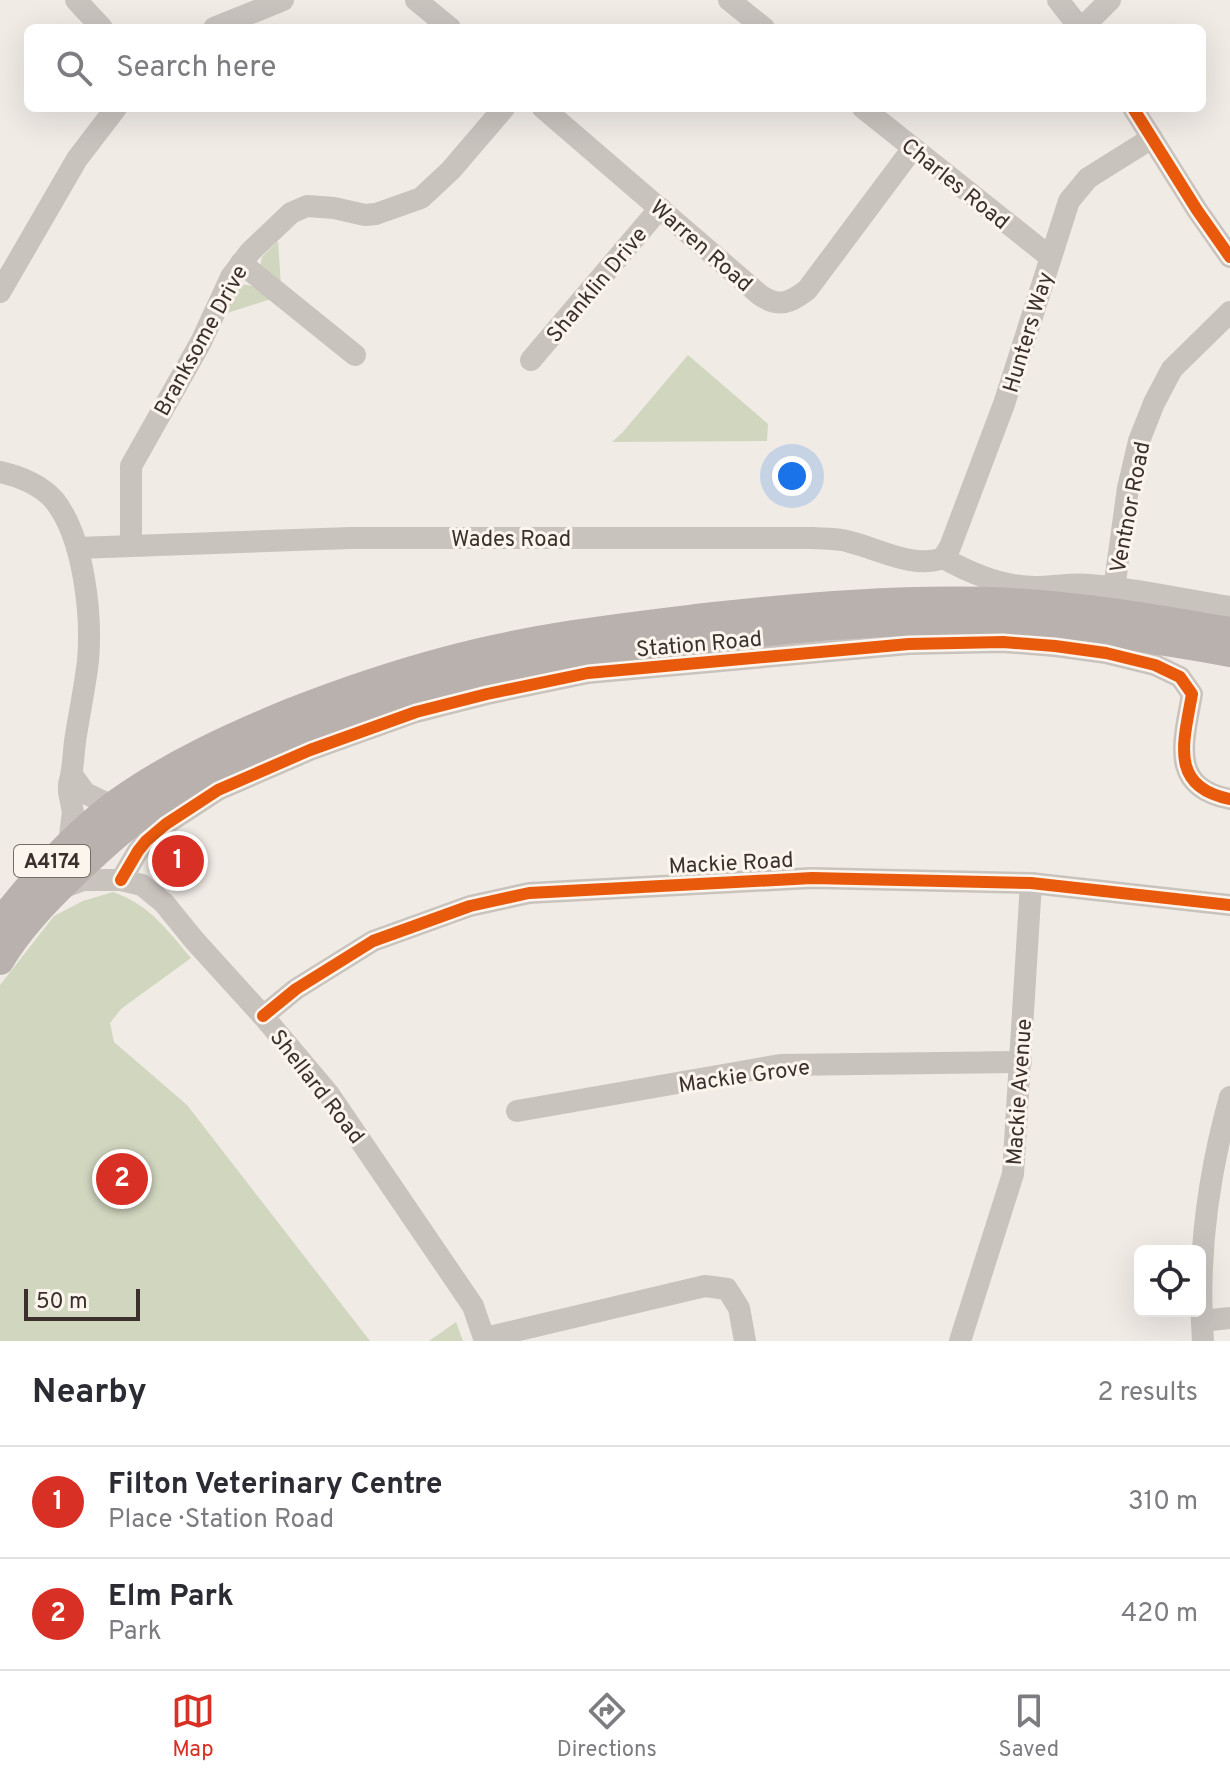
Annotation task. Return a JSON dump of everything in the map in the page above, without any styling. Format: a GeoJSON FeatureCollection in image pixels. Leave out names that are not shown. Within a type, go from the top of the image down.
{"type":"FeatureCollection","features":[{"type":"Feature","properties":{"kind":"main road","name":"Station Road"},"geometry":{"type":"LineString","coordinates":[[112,806],[203,752],[312,704],[447,660],[563,636],[754,612],[906,600],[1018,602],[1073,607],[1230,631]]}},
{"type":"Feature","properties":{"kind":"main road","name":"Station Road"},"geometry":{"type":"LineString","coordinates":[[58,889],[103,845],[137,819],[198,780],[252,752],[375,704],[455,681],[567,656],[818,627],[918,622],[1073,629],[1230,653]]}},
{"type":"Feature","properties":{"kind":"main road","name":"A4174"},"geometry":{"type":"LineString","coordinates":[[0,922],[69,843],[112,806]]}},
{"type":"Feature","properties":{"kind":"main road","name":"A4174"},"geometry":{"type":"LineString","coordinates":[[0,961],[31,918],[58,889]]}},
{"type":"Feature","properties":{"kind":"street"},"geometry":{"type":"LineString","coordinates":[[76,0],[98,24]]}},
{"type":"Feature","properties":{"kind":"street"},"geometry":{"type":"LineString","coordinates":[[224,24],[283,0]]}},
{"type":"Feature","properties":{"kind":"street"},"geometry":{"type":"LineString","coordinates":[[416,0],[445,24]]}},
{"type":"Feature","properties":{"kind":"street"},"geometry":{"type":"LineString","coordinates":[[729,0],[759,24]]}},
{"type":"Feature","properties":{"kind":"street"},"geometry":{"type":"LineString","coordinates":[[1058,0],[1078,24]]}},
{"type":"Feature","properties":{"kind":"street"},"geometry":{"type":"LineString","coordinates":[[1085,24],[1110,0]]}},
{"type":"Feature","properties":{"kind":"street"},"geometry":{"type":"LineString","coordinates":[[0,292],[77,159],[113,112]]}},
{"type":"Feature","properties":{"kind":"street","name":"Branksome Drive"},"geometry":{"type":"LineString","coordinates":[[131,546],[131,466],[201,342],[231,277],[250,252],[291,213],[307,206],[365,215],[421,198],[451,170],[501,112]]}},
{"type":"Feature","properties":{"kind":"street","name":"Warren Road"},"geometry":{"type":"LineString","coordinates":[[548,112],[760,295],[776,304],[785,303],[807,290],[913,148]]}},
{"type":"Feature","properties":{"kind":"street","name":"Charles Road"},"geometry":{"type":"LineString","coordinates":[[868,112],[1050,257]]}},
{"type":"Feature","properties":{"kind":"street"},"geometry":{"type":"LineString","coordinates":[[1136,112],[1230,257]]}},
{"type":"Feature","properties":{"kind":"street","name":"Hunters Way"},"geometry":{"type":"LineString","coordinates":[[943,558],[950,547],[1004,404],[1069,201],[1088,178],[1152,138]]}},
{"type":"Feature","properties":{"kind":"street","name":"Shanklin Drive"},"geometry":{"type":"LineString","coordinates":[[531,360],[660,208]]}},
{"type":"Feature","properties":{"kind":"street"},"geometry":{"type":"LineString","coordinates":[[241,263],[355,355]]}},
{"type":"Feature","properties":{"kind":"street","name":"Ventnor Road"},"geometry":{"type":"LineString","coordinates":[[1114,589],[1128,488],[1139,441],[1154,403],[1172,369],[1230,312]]}},
{"type":"Feature","properties":{"kind":"street"},"geometry":{"type":"LineString","coordinates":[[0,472],[38,486],[54,500],[77,548],[84,583],[88,659],[69,792],[73,812],[69,843]]}},
{"type":"Feature","properties":{"kind":"street","name":"Wades Road"},"geometry":{"type":"LineString","coordinates":[[77,548],[350,538],[812,538],[845,540],[910,560],[925,562],[943,558]]}},
{"type":"Feature","properties":{"kind":"street"},"geometry":{"type":"LineString","coordinates":[[943,558],[989,578],[1019,586],[1080,584],[1230,607]]}},
{"type":"Feature","properties":{"kind":"street","name":"Station Road"},"geometry":{"type":"LineString","coordinates":[[121,880],[146,841],[218,790],[310,750],[416,712],[588,673],[909,644],[1003,642],[1055,646],[1106,653],[1155,665],[1180,677],[1192,694],[1182,754],[1193,782],[1213,796],[1230,799]]}},
{"type":"Feature","properties":{"kind":"street"},"geometry":{"type":"LineString","coordinates":[[72,775],[85,793],[112,806]]}},
{"type":"Feature","properties":{"kind":"street","name":"Mackie Road"},"geometry":{"type":"LineString","coordinates":[[263,1016],[296,989],[373,941],[470,906],[529,893],[812,878],[1031,883],[1230,905]]}},
{"type":"Feature","properties":{"kind":"street","name":"Shellard Road"},"geometry":{"type":"LineString","coordinates":[[58,889],[83,880],[121,880],[142,885],[164,903],[328,1093],[473,1306],[485,1340]]}},
{"type":"Feature","properties":{"kind":"street","name":"Mackie Avenue"},"geometry":{"type":"LineString","coordinates":[[960,1341],[1013,1174],[1031,883]]}},
{"type":"Feature","properties":{"kind":"street","name":"Mackie Grove"},"geometry":{"type":"LineString","coordinates":[[517,1111],[780,1065],[1021,1062]]}},
{"type":"Feature","properties":{"kind":"street"},"geometry":{"type":"LineString","coordinates":[[1230,1097],[1205,1218],[1203,1331],[1230,1318]]}},
{"type":"Feature","properties":{"kind":"street"},"geometry":{"type":"LineString","coordinates":[[485,1340],[705,1286],[727,1289],[739,1308],[745,1341]]}},
{"type":"Feature","properties":{"kind":"green space"},"geometry":{"type":"Polygon","coordinates":[[[278,241],[281,286],[260,268],[262,257],[278,241]]]}},
{"type":"Feature","properties":{"kind":"green space"},"geometry":{"type":"Polygon","coordinates":[[[237,287],[253,287],[271,299],[221,315],[237,287]]]}},
{"type":"Feature","properties":{"kind":"green space"},"geometry":{"type":"Polygon","coordinates":[[[688,355],[768,424],[767,441],[612,442],[688,355]]]}},
{"type":"Feature","properties":{"kind":"green space"},"geometry":{"type":"Polygon","coordinates":[[[113,892],[147,911],[191,958],[121,1009],[110,1023],[114,1042],[187,1105],[370,1341],[0,1341],[0,985],[54,916],[83,901],[113,892]]]}},
{"type":"Feature","properties":{"kind":"green space"},"geometry":{"type":"Polygon","coordinates":[[[456,1322],[463,1341],[429,1341],[456,1322]]]}},
{"type":"Feature","properties":{"kind":"cycle path"},"geometry":{"type":"LineString","coordinates":[[1136,112],[1230,257]]}},
{"type":"Feature","properties":{"kind":"cycle path"},"geometry":{"type":"LineString","coordinates":[[121,880],[146,841],[218,790],[310,750],[416,712],[588,673],[909,644],[1003,642],[1055,646],[1106,653],[1155,665],[1180,677],[1192,694],[1184,745],[1189,773],[1197,784],[1210,793],[1230,799]]}},
{"type":"Feature","properties":{"kind":"cycle path"},"geometry":{"type":"LineString","coordinates":[[263,1016],[296,989],[373,941],[470,906],[529,893],[812,878],[1031,883],[1230,905]]}},
{"type":"Feature","properties":{"kind":"place","name":"Filton Veterinary Centre"},"geometry":{"type":"Point","coordinates":[178,861]}},
{"type":"Feature","properties":{"kind":"place","name":"Elm Park"},"geometry":{"type":"Point","coordinates":[122,1179]}}]}
